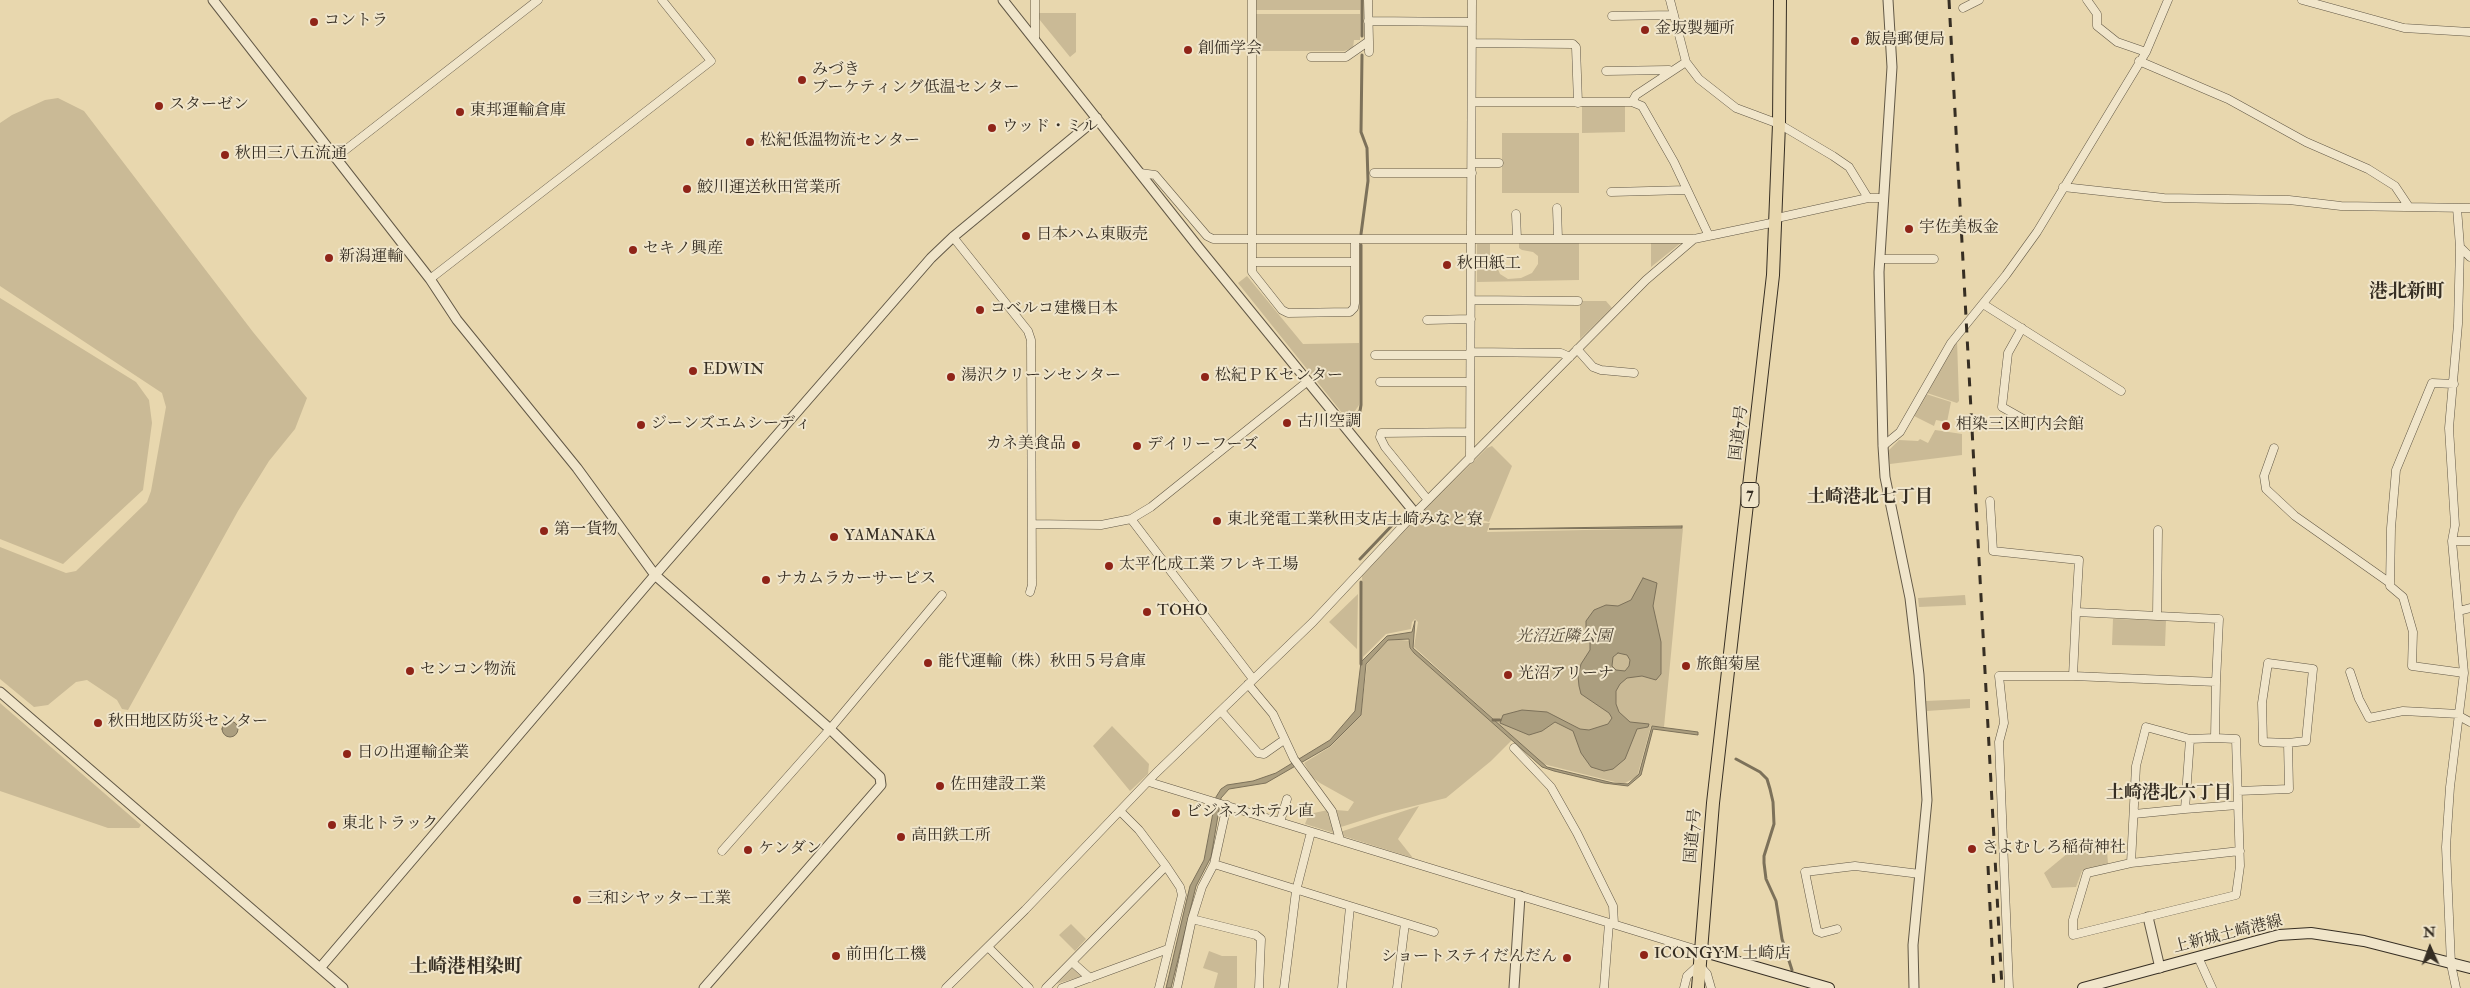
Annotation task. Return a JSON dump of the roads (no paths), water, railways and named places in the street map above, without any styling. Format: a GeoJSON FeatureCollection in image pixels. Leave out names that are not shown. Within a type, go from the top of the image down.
{"type":"FeatureCollection","features":[{"type":"Feature","properties":{"kind":"highway","name":"国道7号"},"geometry":{"type":"LineString","coordinates":[[1698,988],[1713,803],[1765,359],[1777,220],[1780,0]]}},
{"type":"Feature","properties":{"kind":"main road","name":"上新城土崎港線"},"geometry":{"type":"LineString","coordinates":[[2083,988],[2279,935],[2311,933],[2364,941],[2470,968]]}},
{"type":"Feature","properties":{"kind":"main road"},"geometry":{"type":"LineString","coordinates":[[1700,951],[1830,988]]}},
{"type":"Feature","properties":{"kind":"street"},"geometry":{"type":"LineString","coordinates":[[213,0],[430,279],[458,320],[577,468],[656,575],[830,729],[880,777],[881,785],[704,988]]}},
{"type":"Feature","properties":{"kind":"street"},"geometry":{"type":"LineString","coordinates":[[335,158],[538,0]]}},
{"type":"Feature","properties":{"kind":"street"},"geometry":{"type":"LineString","coordinates":[[430,279],[711,61],[662,0]]}},
{"type":"Feature","properties":{"kind":"street"},"geometry":{"type":"LineString","coordinates":[[1003,0],[1414,513]]}},
{"type":"Feature","properties":{"kind":"street"},"geometry":{"type":"LineString","coordinates":[[1035,0],[1035,40]]}},
{"type":"Feature","properties":{"kind":"street"},"geometry":{"type":"LineString","coordinates":[[1252,0],[1252,272],[1282,310],[1288,312],[1350,312],[1354,308],[1355,303],[1355,239]]}},
{"type":"Feature","properties":{"kind":"street"},"geometry":{"type":"LineString","coordinates":[[1368,0],[1369,52]]}},
{"type":"Feature","properties":{"kind":"street"},"geometry":{"type":"LineString","coordinates":[[1470,458],[1472,0]]}},
{"type":"Feature","properties":{"kind":"street"},"geometry":{"type":"LineString","coordinates":[[1670,0],[1686,62],[1699,79],[1736,108],[1779,124],[1849,167],[1868,198]]}},
{"type":"Feature","properties":{"kind":"street"},"geometry":{"type":"LineString","coordinates":[[1888,0],[1892,67],[1880,258],[1883,446],[1885,476],[1910,598],[1919,674],[1927,800],[1913,945],[1914,988]]}},
{"type":"Feature","properties":{"kind":"street"},"geometry":{"type":"LineString","coordinates":[[1963,8],[1979,0]]}},
{"type":"Feature","properties":{"kind":"street"},"geometry":{"type":"LineString","coordinates":[[2087,0],[2097,14],[2097,26],[2117,42],[2146,52]]}},
{"type":"Feature","properties":{"kind":"street"},"geometry":{"type":"LineString","coordinates":[[1883,446],[1900,432],[1951,343],[2006,276],[2037,232],[2146,52],[2168,0]]}},
{"type":"Feature","properties":{"kind":"street"},"geometry":{"type":"LineString","coordinates":[[2302,0],[2404,28],[2470,32]]}},
{"type":"Feature","properties":{"kind":"street"},"geometry":{"type":"LineString","coordinates":[[1612,16],[1674,15]]}},
{"type":"Feature","properties":{"kind":"street"},"geometry":{"type":"LineString","coordinates":[[1368,21],[1472,22]]}},
{"type":"Feature","properties":{"kind":"street"},"geometry":{"type":"LineString","coordinates":[[1311,57],[1346,57],[1369,41]]}},
{"type":"Feature","properties":{"kind":"street"},"geometry":{"type":"LineString","coordinates":[[1472,43],[1573,44],[1576,47],[1578,103]]}},
{"type":"Feature","properties":{"kind":"street"},"geometry":{"type":"LineString","coordinates":[[2139,61],[2228,99],[2306,142],[2368,169],[2395,186],[2409,207]]}},
{"type":"Feature","properties":{"kind":"street"},"geometry":{"type":"LineString","coordinates":[[1632,102],[1636,95],[1670,70],[1686,62]]}},
{"type":"Feature","properties":{"kind":"street"},"geometry":{"type":"LineString","coordinates":[[1606,71],[1670,70]]}},
{"type":"Feature","properties":{"kind":"street"},"geometry":{"type":"LineString","coordinates":[[1472,102],[1632,102],[1642,106],[1674,162],[1709,236]]}},
{"type":"Feature","properties":{"kind":"street"},"geometry":{"type":"LineString","coordinates":[[320,968],[656,575],[932,258],[954,237],[1097,118]]}},
{"type":"Feature","properties":{"kind":"street"},"geometry":{"type":"LineString","coordinates":[[1472,163],[1499,163]]}},
{"type":"Feature","properties":{"kind":"street"},"geometry":{"type":"LineString","coordinates":[[1140,173],[1149,172],[1155,175],[1207,236],[1213,239],[1694,239],[1868,198],[1883,198]]}},
{"type":"Feature","properties":{"kind":"street"},"geometry":{"type":"LineString","coordinates":[[1374,173],[1472,174]]}},
{"type":"Feature","properties":{"kind":"street"},"geometry":{"type":"LineString","coordinates":[[2063,188],[2164,198],[2289,200],[2341,206],[2470,208]]}},
{"type":"Feature","properties":{"kind":"street"},"geometry":{"type":"LineString","coordinates":[[1611,192],[1687,190]]}},
{"type":"Feature","properties":{"kind":"street"},"geometry":{"type":"LineString","coordinates":[[1557,208],[1558,239]]}},
{"type":"Feature","properties":{"kind":"street"},"geometry":{"type":"LineString","coordinates":[[2456,988],[2451,964],[2446,847],[2450,787],[2464,673],[2452,540],[2455,525],[2449,428],[2454,384],[2460,247],[2457,208]]}},
{"type":"Feature","properties":{"kind":"street"},"geometry":{"type":"LineString","coordinates":[[1516,214],[1516,239]]}},
{"type":"Feature","properties":{"kind":"street"},"geometry":{"type":"LineString","coordinates":[[954,237],[1028,331],[1032,340],[1032,585],[1030,592]]}},
{"type":"Feature","properties":{"kind":"street"},"geometry":{"type":"LineString","coordinates":[[946,988],[1149,782],[1313,622],[1414,513],[1646,280],[1694,239]]}},
{"type":"Feature","properties":{"kind":"street"},"geometry":{"type":"LineString","coordinates":[[2460,247],[2470,257]]}},
{"type":"Feature","properties":{"kind":"street"},"geometry":{"type":"LineString","coordinates":[[1880,258],[1934,259]]}},
{"type":"Feature","properties":{"kind":"street"},"geometry":{"type":"LineString","coordinates":[[1252,262],[1355,262]]}},
{"type":"Feature","properties":{"kind":"street"},"geometry":{"type":"LineString","coordinates":[[1471,300],[1578,301]]}},
{"type":"Feature","properties":{"kind":"street"},"geometry":{"type":"LineString","coordinates":[[1982,304],[2121,391]]}},
{"type":"Feature","properties":{"kind":"street"},"geometry":{"type":"LineString","coordinates":[[1427,320],[1471,319]]}},
{"type":"Feature","properties":{"kind":"street"},"geometry":{"type":"LineString","coordinates":[[2022,328],[2008,353],[2002,408],[2025,420]]}},
{"type":"Feature","properties":{"kind":"street"},"geometry":{"type":"LineString","coordinates":[[1577,350],[1593,367],[1601,370],[1634,373]]}},
{"type":"Feature","properties":{"kind":"street"},"geometry":{"type":"LineString","coordinates":[[1375,355],[1561,353],[1570,357]]}},
{"type":"Feature","properties":{"kind":"street"},"geometry":{"type":"LineString","coordinates":[[1032,524],[1101,525],[1131,519],[1151,507],[1308,381]]}},
{"type":"Feature","properties":{"kind":"street"},"geometry":{"type":"LineString","coordinates":[[1380,382],[1470,382]]}},
{"type":"Feature","properties":{"kind":"street"},"geometry":{"type":"LineString","coordinates":[[2454,384],[2432,383],[2396,470],[2391,528],[2390,586],[2403,597],[2413,632],[2412,666],[2464,673]]}},
{"type":"Feature","properties":{"kind":"street"},"geometry":{"type":"LineString","coordinates":[[1428,500],[1385,447],[1380,437],[1381,433],[1470,432]]}},
{"type":"Feature","properties":{"kind":"street"},"geometry":{"type":"LineString","coordinates":[[2274,448],[2264,476],[2266,489],[2295,516],[2390,583]]}},
{"type":"Feature","properties":{"kind":"street"},"geometry":{"type":"LineString","coordinates":[[1990,501],[1994,551],[2079,560],[2073,676]]}},
{"type":"Feature","properties":{"kind":"street"},"geometry":{"type":"LineString","coordinates":[[1131,519],[1273,714],[1294,759],[1332,811],[1340,840]]}},
{"type":"Feature","properties":{"kind":"street"},"geometry":{"type":"LineString","coordinates":[[2157,616],[2158,530]]}},
{"type":"Feature","properties":{"kind":"street"},"geometry":{"type":"LineString","coordinates":[[2452,540],[2470,541]]}},
{"type":"Feature","properties":{"kind":"street"},"geometry":{"type":"LineString","coordinates":[[722,851],[830,729],[942,595]]}},
{"type":"Feature","properties":{"kind":"street"},"geometry":{"type":"LineString","coordinates":[[2459,611],[2470,608]]}},
{"type":"Feature","properties":{"kind":"street"},"geometry":{"type":"LineString","coordinates":[[2076,612],[2219,619],[2215,738]]}},
{"type":"Feature","properties":{"kind":"street"},"geometry":{"type":"LineString","coordinates":[[2461,650],[2470,647]]}},
{"type":"Feature","properties":{"kind":"street"},"geometry":{"type":"LineString","coordinates":[[2268,662],[2312,669],[2306,741],[2288,743],[2264,742],[2262,703],[2268,662]]}},
{"type":"Feature","properties":{"kind":"street"},"geometry":{"type":"LineString","coordinates":[[2350,672],[2358,699],[2369,718],[2403,712],[2459,715],[2470,722]]}},
{"type":"Feature","properties":{"kind":"street"},"geometry":{"type":"LineString","coordinates":[[2009,988],[1999,742],[2004,722],[1999,676],[2073,676],[2216,682]]}},
{"type":"Feature","properties":{"kind":"street"},"geometry":{"type":"LineString","coordinates":[[0,692],[343,988]]}},
{"type":"Feature","properties":{"kind":"street"},"geometry":{"type":"LineString","coordinates":[[1221,711],[1258,753],[1264,754],[1281,742]]}},
{"type":"Feature","properties":{"kind":"street"},"geometry":{"type":"LineString","coordinates":[[2131,862],[2136,766],[2146,727],[2190,738],[2236,739],[2240,851],[2236,895],[2073,935],[2073,920],[2086,873],[2131,862],[2240,851]]}},
{"type":"Feature","properties":{"kind":"street"},"geometry":{"type":"LineString","coordinates":[[2185,809],[2190,738]]}},
{"type":"Feature","properties":{"kind":"street"},"geometry":{"type":"LineString","coordinates":[[2238,791],[2289,789],[2288,743]]}},
{"type":"Feature","properties":{"kind":"street"},"geometry":{"type":"LineString","coordinates":[[1514,748],[1551,787],[1578,833],[1614,906],[1604,988]]}},
{"type":"Feature","properties":{"kind":"street"},"geometry":{"type":"LineString","coordinates":[[1149,782],[1700,951]]}},
{"type":"Feature","properties":{"kind":"street"},"geometry":{"type":"LineString","coordinates":[[1280,822],[1287,799]]}},
{"type":"Feature","properties":{"kind":"street"},"geometry":{"type":"LineString","coordinates":[[1177,988],[1192,919],[1202,886],[1214,864],[1225,804]]}},
{"type":"Feature","properties":{"kind":"street"},"geometry":{"type":"LineString","coordinates":[[2134,814],[2238,805]]}},
{"type":"Feature","properties":{"kind":"street"},"geometry":{"type":"LineString","coordinates":[[1120,811],[1139,830],[1166,866],[1180,887],[1182,895],[1159,988]]}},
{"type":"Feature","properties":{"kind":"street"},"geometry":{"type":"LineString","coordinates":[[1284,988],[1296,891],[1311,832]]}},
{"type":"Feature","properties":{"kind":"street"},"geometry":{"type":"LineString","coordinates":[[1214,864],[1296,891],[1434,932]]}},
{"type":"Feature","properties":{"kind":"street"},"geometry":{"type":"LineString","coordinates":[[1046,988],[1166,866]]}},
{"type":"Feature","properties":{"kind":"street"},"geometry":{"type":"LineString","coordinates":[[1837,929],[1822,933],[1817,931],[1805,872],[1855,866],[1920,874]]}},
{"type":"Feature","properties":{"kind":"street"},"geometry":{"type":"LineString","coordinates":[[1514,988],[1520,896]]}},
{"type":"Feature","properties":{"kind":"street"},"geometry":{"type":"LineString","coordinates":[[1342,988],[1350,907]]}},
{"type":"Feature","properties":{"kind":"street"},"geometry":{"type":"LineString","coordinates":[[2148,916],[2160,968]]}},
{"type":"Feature","properties":{"kind":"street"},"geometry":{"type":"LineString","coordinates":[[1192,919],[1256,935],[1261,939],[1259,988]]}},
{"type":"Feature","properties":{"kind":"street"},"geometry":{"type":"LineString","coordinates":[[1397,988],[1404,923]]}},
{"type":"Feature","properties":{"kind":"street"},"geometry":{"type":"LineString","coordinates":[[988,947],[1029,988]]}},
{"type":"Feature","properties":{"kind":"street"},"geometry":{"type":"LineString","coordinates":[[1062,988],[1168,949]]}},
{"type":"Feature","properties":{"kind":"street"},"geometry":{"type":"LineString","coordinates":[[2198,957],[2212,988]]}},
{"type":"Feature","properties":{"kind":"street"},"geometry":{"type":"LineString","coordinates":[[1072,962],[1090,978]]}},
{"type":"Feature","properties":{"kind":"street"},"geometry":{"type":"LineString","coordinates":[[1684,988],[1688,976],[1699,965],[1707,974],[1711,988]]}},
{"type":"Feature","properties":{"kind":"waterway"},"geometry":{"type":"LineString","coordinates":[[1362,0],[1362,36]]}},
{"type":"Feature","properties":{"kind":"waterway"},"geometry":{"type":"LineString","coordinates":[[1361,234],[1368,181],[1367,148],[1361,132],[1362,55]]}},
{"type":"Feature","properties":{"kind":"waterway"},"geometry":{"type":"LineString","coordinates":[[1352,420],[1360,411],[1361,405],[1361,245]]}},
{"type":"Feature","properties":{"kind":"waterway"},"geometry":{"type":"LineString","coordinates":[[1360,559],[1400,517]]}},
{"type":"Feature","properties":{"kind":"waterway"},"geometry":{"type":"LineString","coordinates":[[1361,582],[1361,664]]}},
{"type":"Feature","properties":{"kind":"waterway"},"geometry":{"type":"LineString","coordinates":[[1493,720],[1500,720]]}},
{"type":"Feature","properties":{"kind":"waterway"},"geometry":{"type":"LineString","coordinates":[[1736,759],[1760,772],[1767,779],[1770,789],[1773,802],[1774,824],[1764,856],[1764,863],[1766,879],[1776,901],[1782,939],[1792,970]]}},
{"type":"Feature","properties":{"kind":"railway"},"geometry":{"type":"LineString","coordinates":[[1949,0],[2002,988]]}},
{"type":"Feature","properties":{"kind":"railway"},"geometry":{"type":"LineString","coordinates":[[1988,866],[1994,988]]}},
{"type":"Feature","properties":{"kind":"place","name":"コントラ"},"geometry":{"type":"Point","coordinates":[314,22]}},
{"type":"Feature","properties":{"kind":"place","name":"金坂製麺所"},"geometry":{"type":"Point","coordinates":[1645,30]}},
{"type":"Feature","properties":{"kind":"place","name":"飯島郵便局"},"geometry":{"type":"Point","coordinates":[1855,41]}},
{"type":"Feature","properties":{"kind":"place","name":"創価学会"},"geometry":{"type":"Point","coordinates":[1188,50]}},
{"type":"Feature","properties":{"kind":"place","name":"みづき ブーケティング低温センター"},"geometry":{"type":"Point","coordinates":[802,80]}},
{"type":"Feature","properties":{"kind":"place","name":"スターゼン"},"geometry":{"type":"Point","coordinates":[159,106]}},
{"type":"Feature","properties":{"kind":"place","name":"東邦運輸倉庫"},"geometry":{"type":"Point","coordinates":[460,112]}},
{"type":"Feature","properties":{"kind":"place","name":"ウッド・ミル"},"geometry":{"type":"Point","coordinates":[992,128]}},
{"type":"Feature","properties":{"kind":"place","name":"松紀低温物流センター"},"geometry":{"type":"Point","coordinates":[750,142]}},
{"type":"Feature","properties":{"kind":"place","name":"秋田三八五流通"},"geometry":{"type":"Point","coordinates":[225,155]}},
{"type":"Feature","properties":{"kind":"place","name":"鮫川運送秋田営業所"},"geometry":{"type":"Point","coordinates":[687,189]}},
{"type":"Feature","properties":{"kind":"place","name":"宇佐美板金"},"geometry":{"type":"Point","coordinates":[1909,229]}},
{"type":"Feature","properties":{"kind":"place","name":"日本ハム東販売"},"geometry":{"type":"Point","coordinates":[1026,236]}},
{"type":"Feature","properties":{"kind":"place","name":"セキノ興産"},"geometry":{"type":"Point","coordinates":[633,250]}},
{"type":"Feature","properties":{"kind":"place","name":"新潟運輸"},"geometry":{"type":"Point","coordinates":[329,258]}},
{"type":"Feature","properties":{"kind":"place","name":"秋田紙工"},"geometry":{"type":"Point","coordinates":[1447,265]}},
{"type":"Feature","properties":{"kind":"place","name":"コベルコ建機日本"},"geometry":{"type":"Point","coordinates":[980,310]}},
{"type":"Feature","properties":{"kind":"place","name":"EDWIN"},"geometry":{"type":"Point","coordinates":[693,371]}},
{"type":"Feature","properties":{"kind":"place","name":"湯沢クリーンセンター"},"geometry":{"type":"Point","coordinates":[951,377]}},
{"type":"Feature","properties":{"kind":"place","name":"松紀ＰＫセンター"},"geometry":{"type":"Point","coordinates":[1205,377]}},
{"type":"Feature","properties":{"kind":"place","name":"古川空調"},"geometry":{"type":"Point","coordinates":[1287,423]}},
{"type":"Feature","properties":{"kind":"place","name":"ジーンズエムシーディ"},"geometry":{"type":"Point","coordinates":[641,425]}},
{"type":"Feature","properties":{"kind":"place","name":"相染三区町内会館"},"geometry":{"type":"Point","coordinates":[1946,426]}},
{"type":"Feature","properties":{"kind":"place","name":"カネ美食品"},"geometry":{"type":"Point","coordinates":[1076,445]}},
{"type":"Feature","properties":{"kind":"place","name":"デイリーフーズ"},"geometry":{"type":"Point","coordinates":[1137,446]}},
{"type":"Feature","properties":{"kind":"place","name":"東北発電工業秋田支店土崎みなと寮"},"geometry":{"type":"Point","coordinates":[1217,521]}},
{"type":"Feature","properties":{"kind":"place","name":"第一貨物"},"geometry":{"type":"Point","coordinates":[544,531]}},
{"type":"Feature","properties":{"kind":"place","name":"YAMANAKA"},"geometry":{"type":"Point","coordinates":[834,537]}},
{"type":"Feature","properties":{"kind":"place","name":"太平化成工業 フレキ工場"},"geometry":{"type":"Point","coordinates":[1109,566]}},
{"type":"Feature","properties":{"kind":"place","name":"ナカムラカーサービス"},"geometry":{"type":"Point","coordinates":[766,580]}},
{"type":"Feature","properties":{"kind":"place","name":"TOHO"},"geometry":{"type":"Point","coordinates":[1147,612]}},
{"type":"Feature","properties":{"kind":"place","name":"能代運輸（株）秋田５号倉庫"},"geometry":{"type":"Point","coordinates":[928,663]}},
{"type":"Feature","properties":{"kind":"place","name":"旅館菊屋"},"geometry":{"type":"Point","coordinates":[1686,666]}},
{"type":"Feature","properties":{"kind":"place","name":"センコン物流"},"geometry":{"type":"Point","coordinates":[410,671]}},
{"type":"Feature","properties":{"kind":"place","name":"光沼アリーナ"},"geometry":{"type":"Point","coordinates":[1508,675]}},
{"type":"Feature","properties":{"kind":"place","name":"秋田地区防災センター"},"geometry":{"type":"Point","coordinates":[98,723]}},
{"type":"Feature","properties":{"kind":"place","name":"日の出運輸企業"},"geometry":{"type":"Point","coordinates":[347,754]}},
{"type":"Feature","properties":{"kind":"place","name":"佐田建設工業"},"geometry":{"type":"Point","coordinates":[940,786]}},
{"type":"Feature","properties":{"kind":"place","name":"ビジネスホテル直"},"geometry":{"type":"Point","coordinates":[1176,813]}},
{"type":"Feature","properties":{"kind":"place","name":"東北トラック"},"geometry":{"type":"Point","coordinates":[332,825]}},
{"type":"Feature","properties":{"kind":"place","name":"高田鉄工所"},"geometry":{"type":"Point","coordinates":[901,837]}},
{"type":"Feature","properties":{"kind":"place","name":"さよむしろ稲荷神社"},"geometry":{"type":"Point","coordinates":[1972,849]}},
{"type":"Feature","properties":{"kind":"place","name":"ケンダン"},"geometry":{"type":"Point","coordinates":[748,850]}},
{"type":"Feature","properties":{"kind":"place","name":"三和シヤッター工業"},"geometry":{"type":"Point","coordinates":[577,900]}},
{"type":"Feature","properties":{"kind":"place","name":"ICONGYM 土崎店"},"geometry":{"type":"Point","coordinates":[1644,955]}},
{"type":"Feature","properties":{"kind":"place","name":"前田化工機"},"geometry":{"type":"Point","coordinates":[836,956]}},
{"type":"Feature","properties":{"kind":"place","name":"ショートステイだんだん"},"geometry":{"type":"Point","coordinates":[1567,958]}},
{"type":"Feature","properties":{"kind":"district","name":"港北新町"},"geometry":{"type":"Point","coordinates":[2407,293]}},
{"type":"Feature","properties":{"kind":"district","name":"土崎港北七丁目"},"geometry":{"type":"Point","coordinates":[1870,498]}},
{"type":"Feature","properties":{"kind":"district","name":"土崎港北六丁目"},"geometry":{"type":"Point","coordinates":[2169,794]}},
{"type":"Feature","properties":{"kind":"district","name":"土崎港相染町"},"geometry":{"type":"Point","coordinates":[466,968]}},
{"type":"Feature","properties":{"kind":"park label","name":"光沼近隣公園"},"geometry":{"type":"Point","coordinates":[1564,638]}}]}
